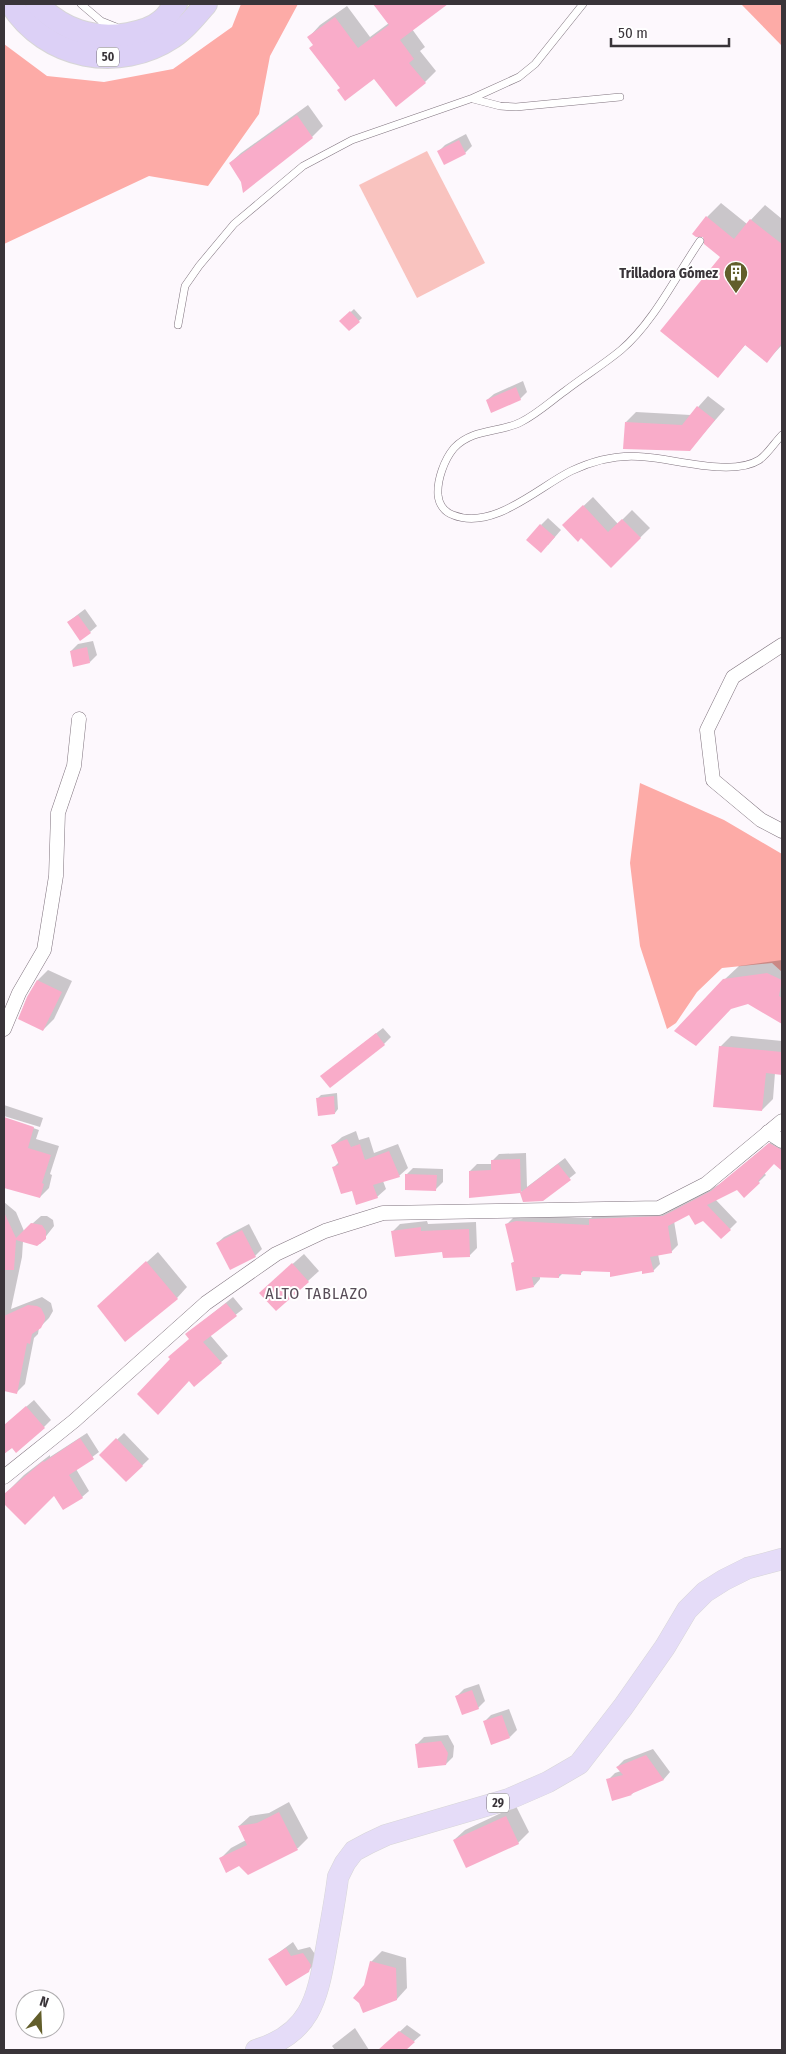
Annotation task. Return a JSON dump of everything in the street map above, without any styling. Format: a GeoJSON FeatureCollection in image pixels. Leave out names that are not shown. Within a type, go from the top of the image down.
{"type":"FeatureCollection","features":[{"type":"Feature","properties":{"kind":"highway","name":"50"},"geometry":{"type":"LineString","coordinates":[[11,4],[24,21],[45,40],[73,52],[108,57],[124,56],[158,46],[179,32],[206,4]]}},
{"type":"Feature","properties":{"kind":"highway","name":"50"},"geometry":{"type":"LineString","coordinates":[[37,4],[60,24],[74,31],[88,35],[106,36],[130,34],[151,28],[161,21],[176,4]]}},
{"type":"Feature","properties":{"kind":"main road","name":"29"},"geometry":{"type":"LineString","coordinates":[[256,2050],[281,2041],[293,2032],[311,2009],[320,1980],[338,1877],[354,1851],[386,1835],[509,1800],[548,1782],[579,1764],[623,1708],[687,1610],[705,1592],[724,1580],[748,1568],[782,1559]]}},
{"type":"Feature","properties":{"kind":"street"},"geometry":{"type":"LineString","coordinates":[[782,645],[733,677],[707,730],[712,780],[761,820],[782,831]]}},
{"type":"Feature","properties":{"kind":"street"},"geometry":{"type":"LineString","coordinates":[[4,1029],[19,993],[44,950],[56,876],[58,813],[74,766],[79,719]]}},
{"type":"Feature","properties":{"kind":"street"},"geometry":{"type":"LineString","coordinates":[[4,1477],[74,1421],[206,1303],[276,1254],[325,1231],[384,1213],[659,1208],[706,1184],[782,1121]]}},
{"type":"Feature","properties":{"kind":"street"},"geometry":{"type":"LineString","coordinates":[[768,1132],[782,1141]]}},
{"type":"Feature","properties":{"kind":"lane"},"geometry":{"type":"LineString","coordinates":[[81,4],[101,21],[130,34]]}},
{"type":"Feature","properties":{"kind":"lane"},"geometry":{"type":"LineString","coordinates":[[178,325],[185,286],[199,266],[234,224],[303,166],[352,140],[472,98],[519,77],[535,64],[583,4]]}},
{"type":"Feature","properties":{"kind":"lane"},"geometry":{"type":"LineString","coordinates":[[472,98],[500,106],[516,107],[620,97]]}},
{"type":"Feature","properties":{"kind":"lane"},"geometry":{"type":"LineString","coordinates":[[700,241],[648,319],[622,349],[520,423],[484,431],[466,439],[455,448],[447,459],[438,486],[441,506],[449,514],[460,518],[486,518],[524,500],[570,472],[609,458],[647,457],[670,462],[731,467],[746,465],[759,460],[782,435]]}},
{"type":"Feature","properties":{"kind":"shaded area"},"geometry":{"type":"Polygon","coordinates":[[[241,4],[298,4],[270,56],[259,114],[208,186],[149,176],[4,244],[4,44],[47,76],[104,82],[173,69],[232,27],[241,4]]]}},
{"type":"Feature","properties":{"kind":"shaded area"},"geometry":{"type":"Polygon","coordinates":[[[741,4],[782,4],[782,46],[741,4]]]}},
{"type":"Feature","properties":{"kind":"shaded area"},"geometry":{"type":"Polygon","coordinates":[[[427,151],[485,263],[417,298],[359,185],[427,151]]]}},
{"type":"Feature","properties":{"kind":"shaded area"},"geometry":{"type":"Polygon","coordinates":[[[640,783],[724,820],[782,854],[782,972],[772,963],[722,968],[697,992],[676,1023],[667,1029],[640,946],[630,863],[640,783]]]}},
{"type":"Feature","properties":{"kind":"building"},"geometry":{"type":"Polygon","coordinates":[[[373,4],[448,4],[400,40],[414,59],[409,63],[426,83],[396,107],[374,79],[345,101],[337,90],[340,88],[309,48],[313,45],[307,37],[335,17],[358,48],[389,25],[373,4]]]}},
{"type":"Feature","properties":{"kind":"building"},"geometry":{"type":"Polygon","coordinates":[[[297,115],[313,138],[243,193],[241,182],[229,163],[297,115]]]}},
{"type":"Feature","properties":{"kind":"building"},"geometry":{"type":"Polygon","coordinates":[[[459,140],[466,154],[444,165],[437,151],[459,140]]]}},
{"type":"Feature","properties":{"kind":"building","name":"Trilladora Gómez"},"geometry":{"type":"Polygon","coordinates":[[[706,216],[734,239],[750,219],[782,244],[782,343],[767,363],[745,345],[718,378],[660,331],[720,257],[704,244],[703,237],[696,237],[692,234],[706,216]]]}},
{"type":"Feature","properties":{"kind":"building"},"geometry":{"type":"Polygon","coordinates":[[[350,311],[360,322],[349,331],[339,321],[350,311]]]}},
{"type":"Feature","properties":{"kind":"building"},"geometry":{"type":"Polygon","coordinates":[[[516,387],[521,400],[491,413],[486,400],[516,387]]]}},
{"type":"Feature","properties":{"kind":"building"},"geometry":{"type":"Polygon","coordinates":[[[697,406],[715,420],[690,451],[623,449],[625,422],[682,425],[697,406]]]}},
{"type":"Feature","properties":{"kind":"building"},"geometry":{"type":"Polygon","coordinates":[[[583,505],[608,532],[622,519],[641,538],[611,568],[581,538],[578,542],[562,525],[583,505]]]}},
{"type":"Feature","properties":{"kind":"building"},"geometry":{"type":"Polygon","coordinates":[[[540,524],[555,537],[541,553],[526,540],[540,524]]]}},
{"type":"Feature","properties":{"kind":"building"},"geometry":{"type":"Polygon","coordinates":[[[78,615],[91,633],[80,641],[67,622],[78,615]]]}},
{"type":"Feature","properties":{"kind":"building"},"geometry":{"type":"Polygon","coordinates":[[[87,647],[90,663],[73,667],[70,651],[87,647]]]}},
{"type":"Feature","properties":{"kind":"building"},"geometry":{"type":"Polygon","coordinates":[[[767,973],[782,980],[779,996],[782,998],[782,1024],[748,1004],[731,1009],[696,1046],[674,1031],[723,979],[767,973]]]}},
{"type":"Feature","properties":{"kind":"building"},"geometry":{"type":"Polygon","coordinates":[[[37,980],[62,992],[43,1031],[18,1019],[27,997],[37,980]]]}},
{"type":"Feature","properties":{"kind":"building"},"geometry":{"type":"Polygon","coordinates":[[[376,1033],[385,1045],[330,1088],[320,1076],[376,1033]]]}},
{"type":"Feature","properties":{"kind":"building"},"geometry":{"type":"Polygon","coordinates":[[[719,1046],[782,1052],[782,1075],[766,1073],[762,1111],[713,1107],[719,1046]]]}},
{"type":"Feature","properties":{"kind":"building"},"geometry":{"type":"Polygon","coordinates":[[[334,1096],[335,1114],[318,1116],[316,1098],[334,1096]]]}},
{"type":"Feature","properties":{"kind":"building"},"geometry":{"type":"Polygon","coordinates":[[[4,1117],[34,1127],[28,1148],[51,1155],[42,1183],[44,1184],[40,1198],[4,1188],[4,1117]]]}},
{"type":"Feature","properties":{"kind":"building"},"geometry":{"type":"Polygon","coordinates":[[[347,1139],[351,1147],[360,1144],[365,1160],[389,1151],[400,1177],[373,1185],[378,1198],[356,1205],[352,1191],[341,1194],[332,1167],[339,1165],[331,1145],[347,1139]]]}},
{"type":"Feature","properties":{"kind":"building"},"geometry":{"type":"Polygon","coordinates":[[[769,1143],[782,1150],[782,1171],[774,1164],[758,1181],[760,1183],[744,1198],[737,1190],[707,1205],[731,1230],[721,1239],[703,1221],[695,1225],[689,1215],[668,1226],[672,1253],[650,1257],[654,1272],[642,1274],[642,1271],[610,1277],[610,1272],[581,1271],[581,1275],[559,1274],[559,1278],[532,1277],[534,1287],[516,1291],[511,1263],[514,1262],[505,1224],[516,1221],[589,1225],[589,1219],[663,1216],[711,1191],[769,1143]]]}},
{"type":"Feature","properties":{"kind":"building"},"geometry":{"type":"Polygon","coordinates":[[[520,1159],[521,1192],[558,1164],[571,1180],[543,1201],[523,1202],[520,1193],[469,1198],[469,1171],[491,1170],[491,1160],[520,1159]]]}},
{"type":"Feature","properties":{"kind":"building"},"geometry":{"type":"Polygon","coordinates":[[[405,1174],[437,1175],[436,1191],[405,1190],[405,1174]]]}},
{"type":"Feature","properties":{"kind":"building"},"geometry":{"type":"Polygon","coordinates":[[[4,1212],[16,1238],[31,1223],[42,1225],[46,1231],[46,1239],[37,1246],[16,1240],[14,1270],[4,1270],[4,1212]]]}},
{"type":"Feature","properties":{"kind":"building"},"geometry":{"type":"Polygon","coordinates":[[[421,1227],[421,1231],[469,1229],[470,1257],[443,1258],[442,1252],[395,1257],[391,1231],[421,1227]]]}},
{"type":"Feature","properties":{"kind":"building"},"geometry":{"type":"Polygon","coordinates":[[[242,1230],[256,1257],[230,1270],[216,1243],[242,1230]]]}},
{"type":"Feature","properties":{"kind":"building"},"geometry":{"type":"Polygon","coordinates":[[[146,1261],[178,1299],[125,1342],[97,1306],[146,1261]]]}},
{"type":"Feature","properties":{"kind":"building"},"geometry":{"type":"Polygon","coordinates":[[[292,1263],[309,1282],[276,1311],[259,1293],[292,1263]]]}},
{"type":"Feature","properties":{"kind":"building"},"geometry":{"type":"Polygon","coordinates":[[[226,1303],[237,1316],[203,1342],[222,1363],[194,1387],[189,1381],[158,1415],[137,1394],[170,1359],[168,1357],[189,1339],[185,1334],[226,1303]]]}},
{"type":"Feature","properties":{"kind":"building"},"geometry":{"type":"Polygon","coordinates":[[[28,1305],[41,1308],[45,1320],[41,1328],[32,1334],[30,1344],[27,1343],[17,1394],[4,1391],[4,1316],[28,1305]]]}},
{"type":"Feature","properties":{"kind":"building"},"geometry":{"type":"Polygon","coordinates":[[[26,1406],[45,1428],[16,1453],[12,1448],[4,1454],[4,1425],[26,1406]]]}},
{"type":"Feature","properties":{"kind":"building"},"geometry":{"type":"Polygon","coordinates":[[[80,1438],[94,1459],[69,1475],[83,1498],[63,1510],[54,1496],[25,1525],[4,1504],[4,1494],[43,1461],[80,1438]]]}},
{"type":"Feature","properties":{"kind":"building"},"geometry":{"type":"Polygon","coordinates":[[[116,1438],[143,1466],[126,1482],[99,1455],[116,1438]]]}},
{"type":"Feature","properties":{"kind":"building"},"geometry":{"type":"Polygon","coordinates":[[[472,1690],[479,1709],[462,1715],[455,1696],[472,1690]]]}},
{"type":"Feature","properties":{"kind":"building"},"geometry":{"type":"Polygon","coordinates":[[[502,1715],[510,1738],[491,1745],[483,1721],[502,1715]]]}},
{"type":"Feature","properties":{"kind":"building"},"geometry":{"type":"Polygon","coordinates":[[[441,1741],[448,1753],[446,1765],[418,1768],[415,1744],[441,1741]]]}},
{"type":"Feature","properties":{"kind":"building"},"geometry":{"type":"Polygon","coordinates":[[[646,1755],[664,1780],[632,1795],[612,1801],[606,1779],[623,1775],[616,1767],[646,1755]]]}},
{"type":"Feature","properties":{"kind":"building"},"geometry":{"type":"Polygon","coordinates":[[[279,1812],[298,1850],[248,1875],[239,1866],[226,1873],[219,1858],[247,1845],[238,1826],[257,1823],[279,1812]]]}},
{"type":"Feature","properties":{"kind":"building"},"geometry":{"type":"Polygon","coordinates":[[[506,1816],[519,1844],[466,1868],[453,1840],[506,1816]]]}},
{"type":"Feature","properties":{"kind":"building"},"geometry":{"type":"Polygon","coordinates":[[[286,1948],[291,1956],[303,1953],[311,1965],[309,1972],[286,1986],[268,1959],[286,1948]]]}},
{"type":"Feature","properties":{"kind":"building"},"geometry":{"type":"Polygon","coordinates":[[[370,1961],[396,1968],[397,2000],[363,2013],[359,2003],[353,1998],[364,1985],[370,1961]]]}},
{"type":"Feature","properties":{"kind":"building"},"geometry":{"type":"Polygon","coordinates":[[[399,2031],[415,2042],[406,2050],[378,2050],[399,2031]]]}},
{"type":"Feature","properties":{"kind":"place","name":"Trilladora Gómez"},"geometry":{"type":"Point","coordinates":[736,294]}},
{"type":"Feature","properties":{"kind":"district","name":"ALTO TABLAZO"},"geometry":{"type":"Point","coordinates":[317,1293]}}]}
